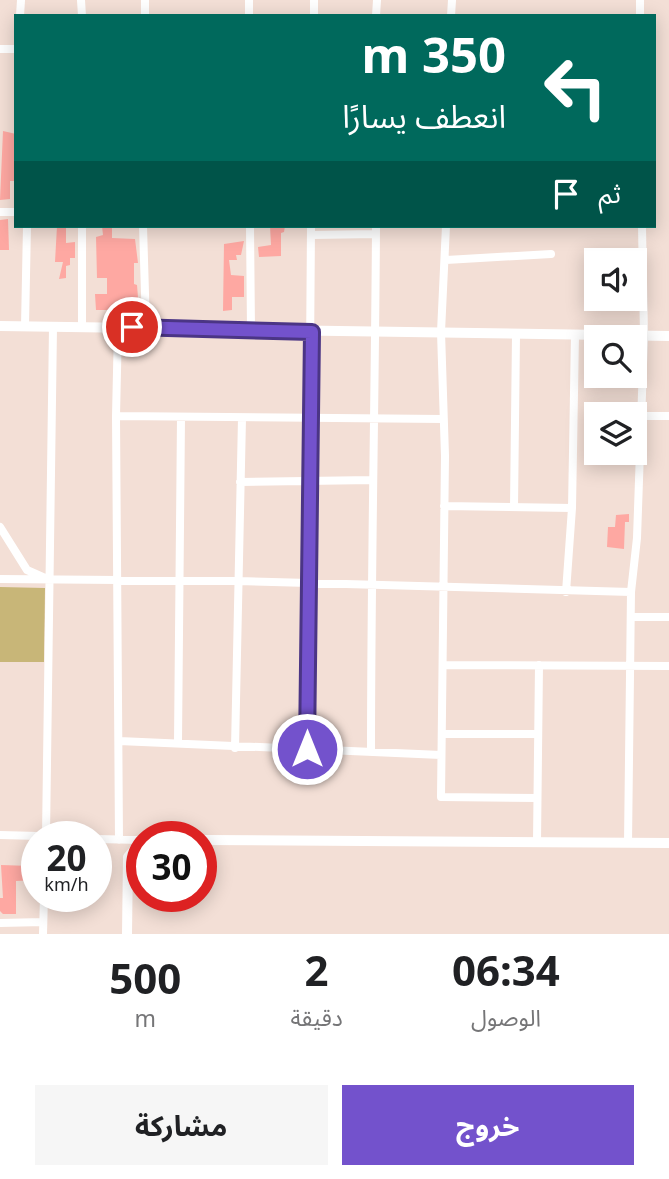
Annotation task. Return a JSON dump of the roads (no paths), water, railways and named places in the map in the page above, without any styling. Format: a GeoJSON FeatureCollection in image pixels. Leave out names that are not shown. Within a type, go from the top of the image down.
{"type":"FeatureCollection","features":[{"type":"Feature","properties":{"kind":"street"},"geometry":{"type":"LineString","coordinates":[[25,326],[27,228]]}},
{"type":"Feature","properties":{"kind":"street"},"geometry":{"type":"LineString","coordinates":[[82,228],[82,326]]}},
{"type":"Feature","properties":{"kind":"street"},"geometry":{"type":"LineString","coordinates":[[143,228],[146,327]]}},
{"type":"Feature","properties":{"kind":"street"},"geometry":{"type":"LineString","coordinates":[[250,228],[251,330]]}},
{"type":"Feature","properties":{"kind":"street"},"geometry":{"type":"LineString","coordinates":[[446,228],[441,332],[444,588],[440,797],[537,798]]}},
{"type":"Feature","properties":{"kind":"street"},"geometry":{"type":"LineString","coordinates":[[642,228],[644,325]]}},
{"type":"Feature","properties":{"kind":"street"},"geometry":{"type":"LineString","coordinates":[[307,749],[311,230],[376,230],[371,752]]}},
{"type":"Feature","properties":{"kind":"street"},"geometry":{"type":"LineString","coordinates":[[446,260],[551,254]]}},
{"type":"Feature","properties":{"kind":"street"},"geometry":{"type":"LineString","coordinates":[[0,326],[584,335]]}},
{"type":"Feature","properties":{"kind":"street"},"geometry":{"type":"LineString","coordinates":[[46,821],[53,327]]}},
{"type":"Feature","properties":{"kind":"street"},"geometry":{"type":"LineString","coordinates":[[118,327],[116,416],[120,840]]}},
{"type":"Feature","properties":{"kind":"street"},"geometry":{"type":"LineString","coordinates":[[514,507],[516,335]]}},
{"type":"Feature","properties":{"kind":"street"},"geometry":{"type":"LineString","coordinates":[[566,592],[572,508],[575,335]]}},
{"type":"Feature","properties":{"kind":"street"},"geometry":{"type":"LineString","coordinates":[[647,336],[669,336]]}},
{"type":"Feature","properties":{"kind":"street"},"geometry":{"type":"LineString","coordinates":[[116,416],[443,419]]}},
{"type":"Feature","properties":{"kind":"street"},"geometry":{"type":"LineString","coordinates":[[647,416],[669,416]]}},
{"type":"Feature","properties":{"kind":"street"},"geometry":{"type":"LineString","coordinates":[[178,742],[181,417]]}},
{"type":"Feature","properties":{"kind":"street"},"geometry":{"type":"LineString","coordinates":[[235,748],[242,418]]}},
{"type":"Feature","properties":{"kind":"street"},"geometry":{"type":"LineString","coordinates":[[628,843],[631,592],[637,538],[640,465]]}},
{"type":"Feature","properties":{"kind":"street"},"geometry":{"type":"LineString","coordinates":[[240,482],[373,480]]}},
{"type":"Feature","properties":{"kind":"street"},"geometry":{"type":"LineString","coordinates":[[444,506],[572,508]]}},
{"type":"Feature","properties":{"kind":"street"},"geometry":{"type":"LineString","coordinates":[[0,527],[27,570],[49,580]]}},
{"type":"Feature","properties":{"kind":"street"},"geometry":{"type":"LineString","coordinates":[[0,579],[238,581],[631,592]]}},
{"type":"Feature","properties":{"kind":"street"},"geometry":{"type":"LineString","coordinates":[[632,617],[669,617]]}},
{"type":"Feature","properties":{"kind":"street"},"geometry":{"type":"LineString","coordinates":[[443,665],[669,666]]}},
{"type":"Feature","properties":{"kind":"street"},"geometry":{"type":"LineString","coordinates":[[537,842],[539,665]]}},
{"type":"Feature","properties":{"kind":"street"},"geometry":{"type":"LineString","coordinates":[[442,734],[538,734]]}},
{"type":"Feature","properties":{"kind":"street"},"geometry":{"type":"LineString","coordinates":[[119,741],[441,755]]}},
{"type":"Feature","properties":{"kind":"street"},"geometry":{"type":"LineString","coordinates":[[0,835],[21,836]]}},
{"type":"Feature","properties":{"kind":"street"},"geometry":{"type":"LineString","coordinates":[[112,840],[126,840]]}},
{"type":"Feature","properties":{"kind":"street"},"geometry":{"type":"LineString","coordinates":[[217,840],[669,844]]}},
{"type":"Feature","properties":{"kind":"street"},"geometry":{"type":"LineString","coordinates":[[43,912],[43,934]]}},
{"type":"Feature","properties":{"kind":"street"},"geometry":{"type":"LineString","coordinates":[[127,912],[127,934]]}},
{"type":"Feature","properties":{"kind":"street"},"geometry":{"type":"LineString","coordinates":[[3,934],[2,923],[43,922]]}}]}
